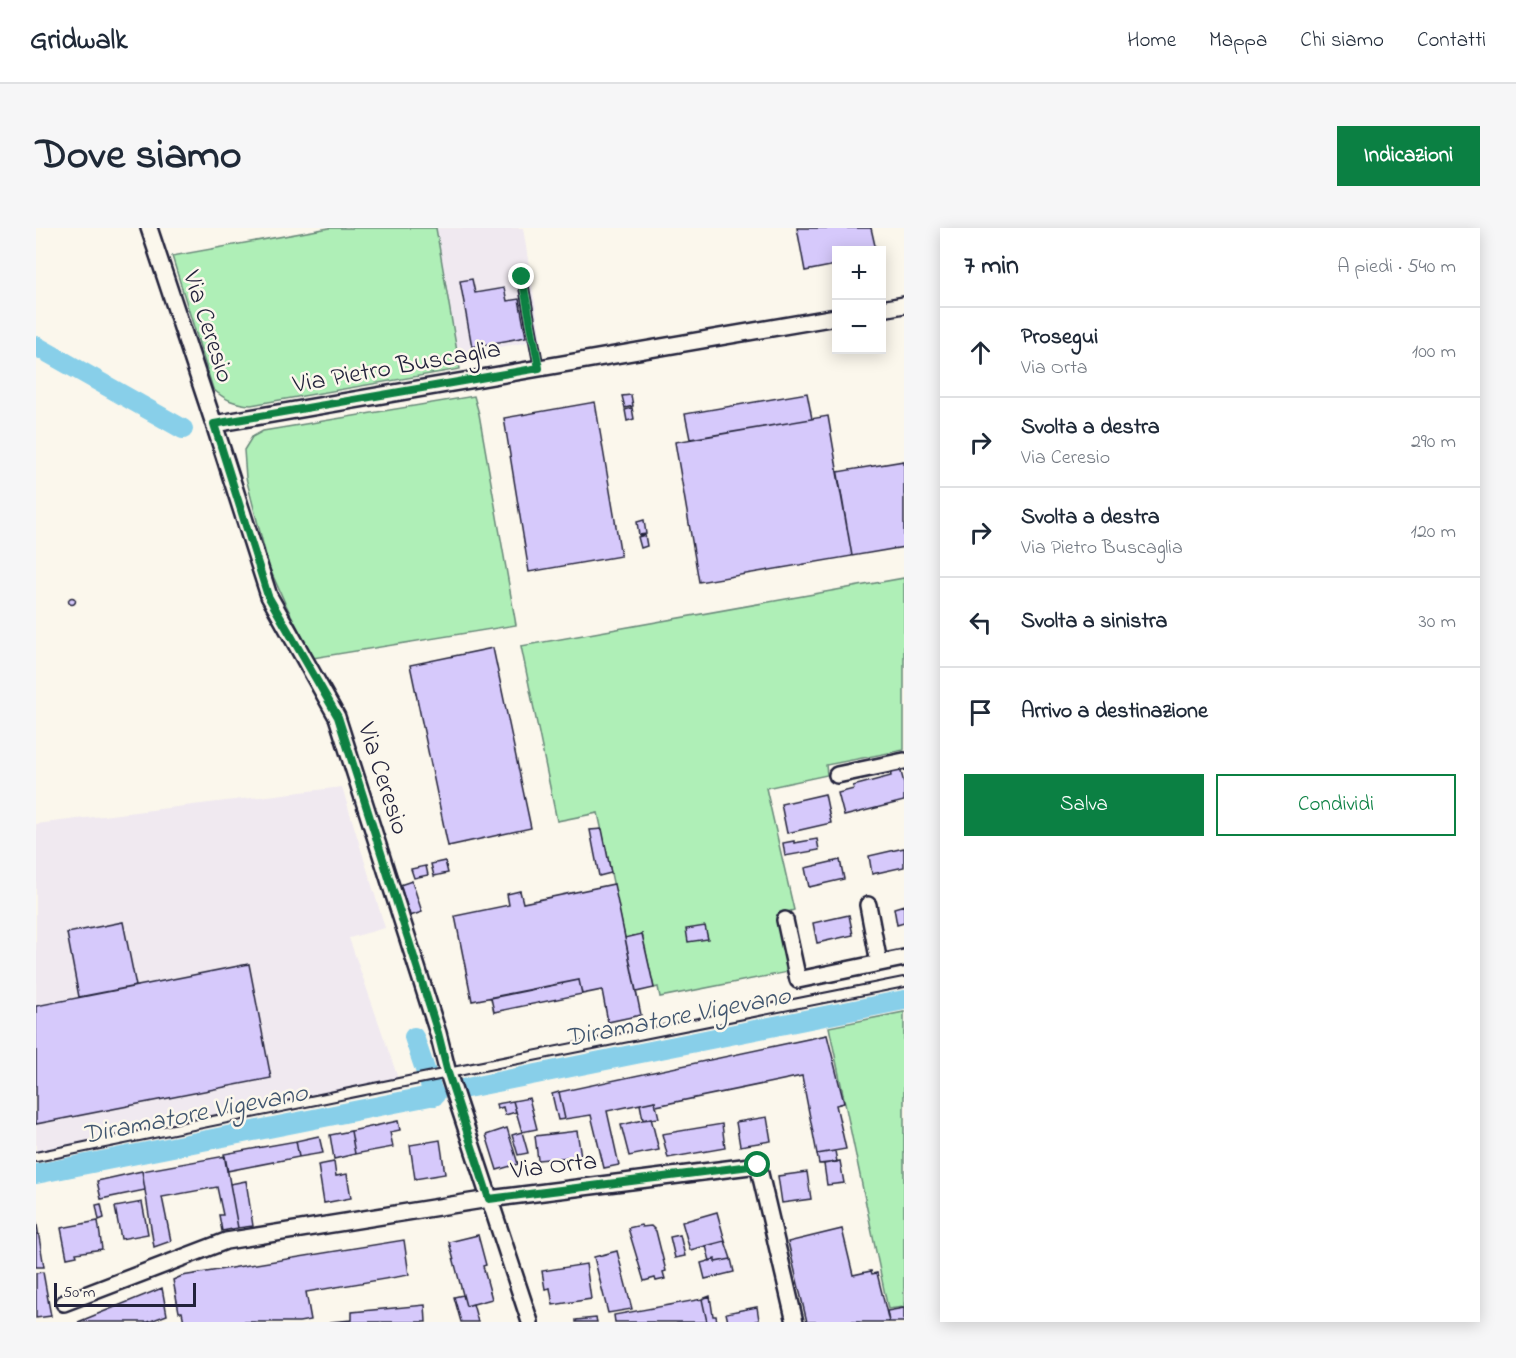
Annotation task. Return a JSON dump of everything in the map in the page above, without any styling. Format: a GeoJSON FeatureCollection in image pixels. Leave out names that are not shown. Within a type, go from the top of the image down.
{"type":"FeatureCollection","features":[{"type":"Feature","properties":{"kind":"street","name":"Via Ceresio"},"geometry":{"type":"LineString","coordinates":[[149,228],[268,596],[338,717],[438,1033],[443,1074],[489,1199],[530,1322]]}},
{"type":"Feature","properties":{"kind":"street"},"geometry":{"type":"LineString","coordinates":[[886,308],[904,305]]}},
{"type":"Feature","properties":{"kind":"street","name":"Via Pietro Buscaglia"},"geometry":{"type":"LineString","coordinates":[[214,424],[832,318]]}},
{"type":"Feature","properties":{"kind":"street"},"geometry":{"type":"LineString","coordinates":[[837,775],[904,760]]}},
{"type":"Feature","properties":{"kind":"street"},"geometry":{"type":"LineString","coordinates":[[868,905],[879,963]]}},
{"type":"Feature","properties":{"kind":"street"},"geometry":{"type":"LineString","coordinates":[[785,920],[798,980],[904,958]]}},
{"type":"Feature","properties":{"kind":"street","name":"Via Orta"},"geometry":{"type":"LineString","coordinates":[[64,1303],[226,1241],[489,1199],[758,1165],[795,1322]]}},
{"type":"Feature","properties":{"kind":"lane"},"geometry":{"type":"LineString","coordinates":[[522,277],[539,368]]}},
{"type":"Feature","properties":{"kind":"lane"},"geometry":{"type":"LineString","coordinates":[[36,1157],[904,982]]}},
{"type":"Feature","properties":{"kind":"shaded area"},"geometry":{"type":"Polygon","coordinates":[[[436,228],[523,228],[541,340],[457,354],[436,228]]]}},
{"type":"Feature","properties":{"kind":"shaded area"},"geometry":{"type":"Polygon","coordinates":[[[342,787],[385,928],[349,938],[398,1078],[36,1152],[36,824],[342,787]]]}},
{"type":"Feature","properties":{"kind":"green space"},"geometry":{"type":"Polygon","coordinates":[[[329,228],[436,228],[460,369],[251,405],[226,399],[213,389],[172,256],[329,228]]]}},
{"type":"Feature","properties":{"kind":"green space"},"geometry":{"type":"Polygon","coordinates":[[[474,396],[516,625],[313,658],[269,567],[246,478],[244,450],[252,437],[263,431],[474,396]]]}},
{"type":"Feature","properties":{"kind":"green space"},"geometry":{"type":"Polygon","coordinates":[[[904,578],[904,750],[826,765],[827,775],[766,788],[794,910],[777,915],[788,972],[660,997],[658,987],[654,988],[642,934],[625,938],[598,813],[557,821],[521,646],[904,578]]]}},
{"type":"Feature","properties":{"kind":"green space"},"geometry":{"type":"Polygon","coordinates":[[[904,1012],[904,1307],[888,1309],[829,1027],[904,1012]]]}},
{"type":"Feature","properties":{"kind":"building"},"geometry":{"type":"Polygon","coordinates":[[[797,228],[871,228],[875,246],[832,246],[832,266],[805,271],[797,228]]]}},
{"type":"Feature","properties":{"kind":"building"},"geometry":{"type":"Polygon","coordinates":[[[472,279],[475,293],[504,288],[507,301],[519,299],[526,337],[472,347],[460,281],[472,279]]]}},
{"type":"Feature","properties":{"kind":"building"},"geometry":{"type":"Polygon","coordinates":[[[807,393],[812,419],[690,439],[685,414],[807,393]]]}},
{"type":"Feature","properties":{"kind":"building"},"geometry":{"type":"Polygon","coordinates":[[[631,395],[633,406],[625,408],[622,396],[631,395]]]}},
{"type":"Feature","properties":{"kind":"building"},"geometry":{"type":"Polygon","coordinates":[[[595,402],[621,556],[529,572],[504,418],[595,402]]]}},
{"type":"Feature","properties":{"kind":"building"},"geometry":{"type":"Polygon","coordinates":[[[632,408],[634,419],[627,421],[625,410],[632,408]]]}},
{"type":"Feature","properties":{"kind":"building"},"geometry":{"type":"Polygon","coordinates":[[[828,416],[852,556],[699,582],[675,442],[828,416]]]}},
{"type":"Feature","properties":{"kind":"building"},"geometry":{"type":"Polygon","coordinates":[[[904,461],[904,547],[852,556],[837,472],[904,461]]]}},
{"type":"Feature","properties":{"kind":"building"},"geometry":{"type":"Polygon","coordinates":[[[644,520],[646,534],[639,535],[637,522],[644,520]]]}},
{"type":"Feature","properties":{"kind":"building"},"geometry":{"type":"Polygon","coordinates":[[[645,535],[647,546],[641,548],[638,537],[645,535]]]}},
{"type":"Feature","properties":{"kind":"building"},"geometry":{"type":"Polygon","coordinates":[[[72,598],[75,601],[72,604],[69,601],[72,598]]]}},
{"type":"Feature","properties":{"kind":"building"},"geometry":{"type":"Polygon","coordinates":[[[493,648],[531,828],[448,846],[410,665],[493,648]]]}},
{"type":"Feature","properties":{"kind":"building"},"geometry":{"type":"Polygon","coordinates":[[[900,768],[904,783],[904,801],[844,816],[838,793],[854,789],[853,786],[891,776],[890,771],[900,768]]]}},
{"type":"Feature","properties":{"kind":"building"},"geometry":{"type":"Polygon","coordinates":[[[825,794],[831,823],[787,833],[781,804],[825,794]]]}},
{"type":"Feature","properties":{"kind":"building"},"geometry":{"type":"Polygon","coordinates":[[[602,829],[611,873],[599,876],[590,830],[602,829]]]}},
{"type":"Feature","properties":{"kind":"building"},"geometry":{"type":"Polygon","coordinates":[[[817,839],[819,850],[785,856],[783,843],[817,839]]]}},
{"type":"Feature","properties":{"kind":"building"},"geometry":{"type":"Polygon","coordinates":[[[904,848],[904,867],[872,874],[869,856],[904,848]]]}},
{"type":"Feature","properties":{"kind":"building"},"geometry":{"type":"Polygon","coordinates":[[[840,860],[844,879],[809,887],[805,868],[840,860]]]}},
{"type":"Feature","properties":{"kind":"building"},"geometry":{"type":"Polygon","coordinates":[[[445,861],[448,873],[434,876],[431,864],[445,861]]]}},
{"type":"Feature","properties":{"kind":"building"},"geometry":{"type":"Polygon","coordinates":[[[426,866],[428,875],[414,878],[411,869],[426,866]]]}},
{"type":"Feature","properties":{"kind":"building"},"geometry":{"type":"Polygon","coordinates":[[[412,881],[422,912],[410,916],[400,885],[412,881]]]}},
{"type":"Feature","properties":{"kind":"building"},"geometry":{"type":"Polygon","coordinates":[[[614,884],[641,1015],[608,1022],[602,990],[582,994],[579,980],[472,1001],[455,916],[509,905],[507,894],[520,891],[523,903],[614,884]]]}},
{"type":"Feature","properties":{"kind":"building"},"geometry":{"type":"Polygon","coordinates":[[[904,905],[904,923],[897,925],[894,908],[904,905]]]}},
{"type":"Feature","properties":{"kind":"building"},"geometry":{"type":"Polygon","coordinates":[[[849,915],[853,935],[817,943],[813,923],[849,915]]]}},
{"type":"Feature","properties":{"kind":"building"},"geometry":{"type":"Polygon","coordinates":[[[123,922],[136,986],[79,997],[67,933],[123,922]]]}},
{"type":"Feature","properties":{"kind":"building"},"geometry":{"type":"Polygon","coordinates":[[[705,926],[708,939],[688,942],[686,929],[705,926]]]}},
{"type":"Feature","properties":{"kind":"building"},"geometry":{"type":"Polygon","coordinates":[[[642,934],[654,988],[636,992],[625,938],[642,934]]]}},
{"type":"Feature","properties":{"kind":"building"},"geometry":{"type":"Polygon","coordinates":[[[249,964],[271,1078],[36,1124],[36,1006],[249,964]]]}},
{"type":"Feature","properties":{"kind":"building"},"geometry":{"type":"Polygon","coordinates":[[[579,980],[582,994],[494,1012],[491,998],[579,980]]]}},
{"type":"Feature","properties":{"kind":"building"},"geometry":{"type":"Polygon","coordinates":[[[827,1035],[844,1103],[836,1105],[846,1149],[817,1154],[802,1076],[656,1106],[655,1101],[607,1111],[619,1165],[604,1168],[591,1115],[565,1119],[559,1092],[827,1035]]]}},
{"type":"Feature","properties":{"kind":"building"},"geometry":{"type":"Polygon","coordinates":[[[559,1092],[565,1119],[558,1120],[552,1094],[559,1092]]]}},
{"type":"Feature","properties":{"kind":"building"},"geometry":{"type":"Polygon","coordinates":[[[529,1098],[537,1129],[522,1132],[513,1101],[529,1098]]]}},
{"type":"Feature","properties":{"kind":"building"},"geometry":{"type":"Polygon","coordinates":[[[513,1101],[516,1112],[505,1115],[503,1107],[497,1109],[496,1104],[513,1101]]]}},
{"type":"Feature","properties":{"kind":"building"},"geometry":{"type":"Polygon","coordinates":[[[655,1101],[659,1118],[643,1120],[640,1104],[655,1101]]]}},
{"type":"Feature","properties":{"kind":"building"},"geometry":{"type":"Polygon","coordinates":[[[767,1117],[771,1141],[740,1146],[736,1122],[767,1117]]]}},
{"type":"Feature","properties":{"kind":"building"},"geometry":{"type":"Polygon","coordinates":[[[651,1118],[659,1150],[629,1156],[621,1125],[651,1118]]]}},
{"type":"Feature","properties":{"kind":"building"},"geometry":{"type":"Polygon","coordinates":[[[398,1121],[400,1130],[390,1132],[393,1147],[355,1154],[351,1131],[398,1121]]]}},
{"type":"Feature","properties":{"kind":"building"},"geometry":{"type":"Polygon","coordinates":[[[722,1124],[725,1148],[668,1158],[662,1134],[722,1124]]]}},
{"type":"Feature","properties":{"kind":"building"},"geometry":{"type":"Polygon","coordinates":[[[507,1128],[518,1164],[497,1170],[486,1135],[507,1128]]]}},
{"type":"Feature","properties":{"kind":"building"},"geometry":{"type":"Polygon","coordinates":[[[351,1131],[355,1154],[334,1159],[330,1135],[351,1131]]]}},
{"type":"Feature","properties":{"kind":"building"},"geometry":{"type":"Polygon","coordinates":[[[577,1131],[581,1156],[538,1160],[535,1136],[577,1131]]]}},
{"type":"Feature","properties":{"kind":"building"},"geometry":{"type":"Polygon","coordinates":[[[522,1132],[528,1153],[518,1155],[512,1135],[522,1132]]]}},
{"type":"Feature","properties":{"kind":"building"},"geometry":{"type":"Polygon","coordinates":[[[319,1136],[323,1153],[299,1157],[296,1141],[319,1136]]]}},
{"type":"Feature","properties":{"kind":"building"},"geometry":{"type":"Polygon","coordinates":[[[440,1140],[445,1174],[415,1179],[410,1145],[440,1140]]]}},
{"type":"Feature","properties":{"kind":"building"},"geometry":{"type":"Polygon","coordinates":[[[296,1141],[299,1157],[227,1171],[224,1154],[296,1141]]]}},
{"type":"Feature","properties":{"kind":"building"},"geometry":{"type":"Polygon","coordinates":[[[835,1151],[837,1162],[819,1164],[817,1154],[835,1151]]]}},
{"type":"Feature","properties":{"kind":"building"},"geometry":{"type":"Polygon","coordinates":[[[225,1156],[238,1228],[222,1231],[219,1215],[223,1215],[217,1187],[162,1197],[171,1241],[154,1247],[142,1171],[225,1156]]]}},
{"type":"Feature","properties":{"kind":"building"},"geometry":{"type":"Polygon","coordinates":[[[840,1161],[844,1183],[827,1185],[824,1164],[840,1161]]]}},
{"type":"Feature","properties":{"kind":"building"},"geometry":{"type":"Polygon","coordinates":[[[334,1162],[336,1176],[347,1174],[351,1198],[324,1203],[318,1165],[334,1162]]]}},
{"type":"Feature","properties":{"kind":"building"},"geometry":{"type":"Polygon","coordinates":[[[142,1171],[145,1190],[101,1199],[97,1181],[142,1171]]]}},
{"type":"Feature","properties":{"kind":"building"},"geometry":{"type":"Polygon","coordinates":[[[807,1172],[811,1199],[782,1203],[778,1176],[807,1172]]]}},
{"type":"Feature","properties":{"kind":"building"},"geometry":{"type":"Polygon","coordinates":[[[246,1181],[253,1226],[238,1228],[230,1184],[246,1181]]]}},
{"type":"Feature","properties":{"kind":"building"},"geometry":{"type":"Polygon","coordinates":[[[142,1202],[148,1234],[121,1239],[115,1207],[142,1202]]]}},
{"type":"Feature","properties":{"kind":"building"},"geometry":{"type":"Polygon","coordinates":[[[101,1204],[104,1218],[99,1220],[96,1205],[101,1204]]]}},
{"type":"Feature","properties":{"kind":"building"},"geometry":{"type":"Polygon","coordinates":[[[717,1212],[725,1241],[690,1250],[682,1222],[717,1212]]]}},
{"type":"Feature","properties":{"kind":"building"},"geometry":{"type":"Polygon","coordinates":[[[36,1219],[44,1267],[36,1267],[36,1219]]]}},
{"type":"Feature","properties":{"kind":"building"},"geometry":{"type":"Polygon","coordinates":[[[98,1221],[102,1249],[76,1253],[77,1256],[67,1258],[61,1228],[98,1221]]]}},
{"type":"Feature","properties":{"kind":"building"},"geometry":{"type":"Polygon","coordinates":[[[641,1225],[642,1227],[651,1226],[656,1231],[666,1271],[663,1272],[665,1279],[656,1281],[655,1278],[644,1281],[628,1228],[641,1225]]]}},
{"type":"Feature","properties":{"kind":"building"},"geometry":{"type":"Polygon","coordinates":[[[842,1229],[853,1275],[871,1271],[872,1274],[877,1273],[889,1322],[807,1322],[788,1242],[842,1229]]]}},
{"type":"Feature","properties":{"kind":"building"},"geometry":{"type":"Polygon","coordinates":[[[478,1235],[492,1299],[466,1306],[449,1242],[478,1235]]]}},
{"type":"Feature","properties":{"kind":"building"},"geometry":{"type":"Polygon","coordinates":[[[680,1235],[685,1256],[675,1258],[670,1237],[680,1235]]]}},
{"type":"Feature","properties":{"kind":"building"},"geometry":{"type":"Polygon","coordinates":[[[404,1240],[409,1275],[306,1292],[311,1320],[299,1322],[184,1322],[182,1312],[179,1312],[173,1280],[182,1276],[404,1240]]]}},
{"type":"Feature","properties":{"kind":"building"},"geometry":{"type":"Polygon","coordinates":[[[725,1241],[731,1259],[710,1261],[706,1246],[725,1241]]]}},
{"type":"Feature","properties":{"kind":"building"},"geometry":{"type":"Polygon","coordinates":[[[617,1251],[632,1309],[608,1313],[594,1257],[617,1251]]]}},
{"type":"Feature","properties":{"kind":"building"},"geometry":{"type":"Polygon","coordinates":[[[715,1259],[715,1262],[731,1259],[734,1272],[705,1279],[701,1263],[715,1259]]]}},
{"type":"Feature","properties":{"kind":"building"},"geometry":{"type":"Polygon","coordinates":[[[586,1264],[591,1299],[553,1305],[550,1288],[545,1289],[542,1271],[586,1264]]]}},
{"type":"Feature","properties":{"kind":"building"},"geometry":{"type":"Polygon","coordinates":[[[43,1272],[51,1316],[36,1318],[36,1273],[43,1272]]]}},
{"type":"Feature","properties":{"kind":"building"},"geometry":{"type":"Polygon","coordinates":[[[162,1288],[167,1315],[148,1322],[78,1322],[162,1288]]]}},
{"type":"Feature","properties":{"kind":"building"},"geometry":{"type":"Polygon","coordinates":[[[463,1295],[466,1306],[473,1304],[478,1322],[461,1322],[454,1297],[463,1295]]]}},
{"type":"Feature","properties":{"kind":"building"},"geometry":{"type":"Polygon","coordinates":[[[710,1296],[713,1316],[716,1316],[717,1322],[707,1322],[702,1299],[710,1296]]]}},
{"type":"Feature","properties":{"kind":"building"},"geometry":{"type":"Polygon","coordinates":[[[702,1299],[707,1322],[615,1322],[614,1315],[702,1299]]]}},
{"type":"Feature","properties":{"kind":"building"},"geometry":{"type":"Polygon","coordinates":[[[425,1305],[426,1322],[329,1322],[352,1320],[352,1312],[425,1305]]]}},
{"type":"Feature","properties":{"kind":"building"},"geometry":{"type":"Polygon","coordinates":[[[757,1307],[759,1320],[728,1322],[726,1313],[757,1307]]]}},
{"type":"Feature","properties":{"kind":"building"},"geometry":{"type":"Polygon","coordinates":[[[904,1308],[904,1322],[889,1322],[887,1311],[904,1308]]]}},
{"type":"Feature","properties":{"kind":"building"},"geometry":{"type":"Polygon","coordinates":[[[596,1318],[597,1322],[576,1322],[576,1320],[596,1318]]]}},
{"type":"Feature","properties":{"kind":"waterway"},"geometry":{"type":"LineString","coordinates":[[36,346],[183,429]]}},
{"type":"Feature","properties":{"kind":"waterway","name":"Diramatore Vigevano"},"geometry":{"type":"LineString","coordinates":[[462,1089],[904,1000]]}},
{"type":"Feature","properties":{"kind":"waterway"},"geometry":{"type":"LineString","coordinates":[[414,1037],[434,1096]]}},
{"type":"Feature","properties":{"kind":"waterway","name":"Diramatore Vigevano"},"geometry":{"type":"LineString","coordinates":[[36,1174],[435,1095]]}},
{"type":"Feature","properties":{"kind":"route"},"geometry":{"type":"LineString","coordinates":[[522,277],[539,368],[214,424],[268,596],[338,717],[489,1199],[758,1165]]}}]}
